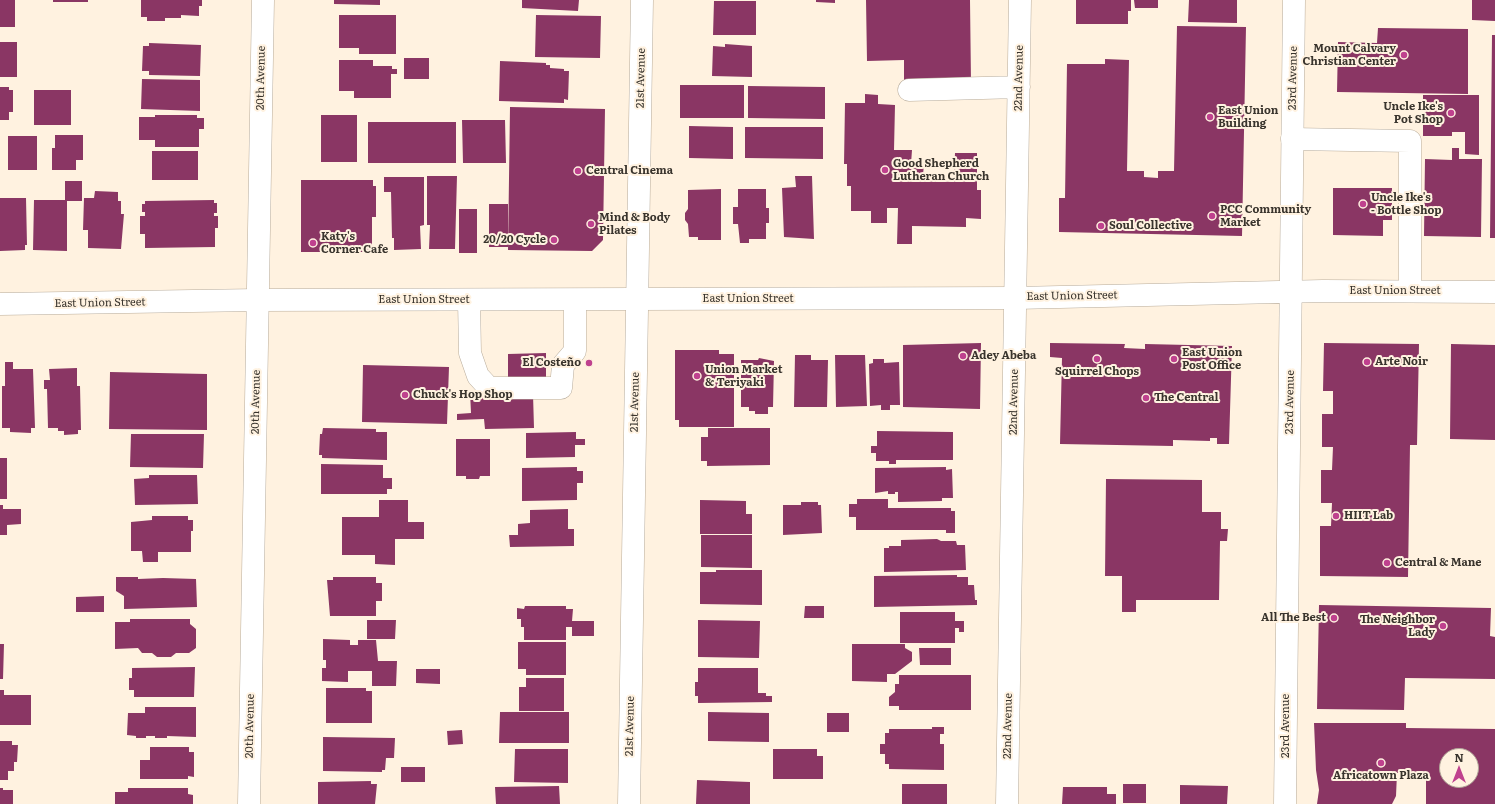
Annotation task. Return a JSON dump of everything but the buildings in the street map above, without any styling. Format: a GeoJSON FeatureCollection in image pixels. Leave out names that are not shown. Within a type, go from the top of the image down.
{"type":"FeatureCollection","features":[{"type":"Feature","properties":{"kind":"street","name":"20th Avenue"},"geometry":{"type":"LineString","coordinates":[[249,804],[263,0]]}},
{"type":"Feature","properties":{"kind":"street","name":"21st Avenue"},"geometry":{"type":"LineString","coordinates":[[629,804],[642,0]]}},
{"type":"Feature","properties":{"kind":"street","name":"22nd Avenue"},"geometry":{"type":"LineString","coordinates":[[1007,804],[1020,0]]}},
{"type":"Feature","properties":{"kind":"street","name":"23rd Avenue"},"geometry":{"type":"LineString","coordinates":[[1285,804],[1294,0]]}},
{"type":"Feature","properties":{"kind":"street"},"geometry":{"type":"LineString","coordinates":[[909,90],[1018,87]]}},
{"type":"Feature","properties":{"kind":"street"},"geometry":{"type":"LineString","coordinates":[[1292,139],[1410,141],[1410,291]]}},
{"type":"Feature","properties":{"kind":"street","name":"East Union Street"},"geometry":{"type":"LineString","coordinates":[[0,304],[257,300],[1016,298],[1291,292],[1495,292]]}},
{"type":"Feature","properties":{"kind":"street"},"geometry":{"type":"LineString","coordinates":[[469,300],[470,353],[478,376],[489,388],[561,388],[563,365],[575,351],[575,300]]}},
{"type":"Feature","properties":{"kind":"place","name":"Mount Calvary Christian Center"},"geometry":{"type":"Point","coordinates":[1404,55]}},
{"type":"Feature","properties":{"kind":"place","name":"Uncle Ike's Pot Shop"},"geometry":{"type":"Point","coordinates":[1451,113]}},
{"type":"Feature","properties":{"kind":"place","name":"East Union Building"},"geometry":{"type":"Point","coordinates":[1210,117]}},
{"type":"Feature","properties":{"kind":"place","name":"Good Shepherd Lutheran Church"},"geometry":{"type":"Point","coordinates":[885,170]}},
{"type":"Feature","properties":{"kind":"place","name":"Central Cinema"},"geometry":{"type":"Point","coordinates":[578,171]}},
{"type":"Feature","properties":{"kind":"place","name":"Uncle Ike's - Bottle Shop"},"geometry":{"type":"Point","coordinates":[1363,204]}},
{"type":"Feature","properties":{"kind":"place","name":"PCC Community Market"},"geometry":{"type":"Point","coordinates":[1212,216]}},
{"type":"Feature","properties":{"kind":"place","name":"Mind & Body Pilates"},"geometry":{"type":"Point","coordinates":[591,224]}},
{"type":"Feature","properties":{"kind":"place","name":"Soul Collective"},"geometry":{"type":"Point","coordinates":[1101,226]}},
{"type":"Feature","properties":{"kind":"place","name":"20/20 Cycle"},"geometry":{"type":"Point","coordinates":[554,240]}},
{"type":"Feature","properties":{"kind":"place","name":"Katy's Corner Cafe"},"geometry":{"type":"Point","coordinates":[313,243]}},
{"type":"Feature","properties":{"kind":"place","name":"Adey Abeba"},"geometry":{"type":"Point","coordinates":[963,356]}},
{"type":"Feature","properties":{"kind":"place","name":"Squirrel Chops"},"geometry":{"type":"Point","coordinates":[1097,359]}},
{"type":"Feature","properties":{"kind":"place","name":"East Union Post Office"},"geometry":{"type":"Point","coordinates":[1174,359]}},
{"type":"Feature","properties":{"kind":"place","name":"Arte Noir"},"geometry":{"type":"Point","coordinates":[1367,362]}},
{"type":"Feature","properties":{"kind":"place","name":"El Costeño"},"geometry":{"type":"Point","coordinates":[589,363]}},
{"type":"Feature","properties":{"kind":"place","name":"Union Market & Teriyaki"},"geometry":{"type":"Point","coordinates":[697,376]}},
{"type":"Feature","properties":{"kind":"place","name":"Chuck's Hop Shop"},"geometry":{"type":"Point","coordinates":[405,395]}},
{"type":"Feature","properties":{"kind":"place","name":"The Central"},"geometry":{"type":"Point","coordinates":[1146,398]}},
{"type":"Feature","properties":{"kind":"place","name":"HIIT Lab"},"geometry":{"type":"Point","coordinates":[1336,516]}},
{"type":"Feature","properties":{"kind":"place","name":"Central & Mane"},"geometry":{"type":"Point","coordinates":[1387,563]}},
{"type":"Feature","properties":{"kind":"place","name":"All The Best"},"geometry":{"type":"Point","coordinates":[1334,618]}},
{"type":"Feature","properties":{"kind":"place","name":"The Neighbor Lady"},"geometry":{"type":"Point","coordinates":[1443,626]}},
{"type":"Feature","properties":{"kind":"place","name":"Africatown Plaza"},"geometry":{"type":"Point","coordinates":[1381,763]}}]}
